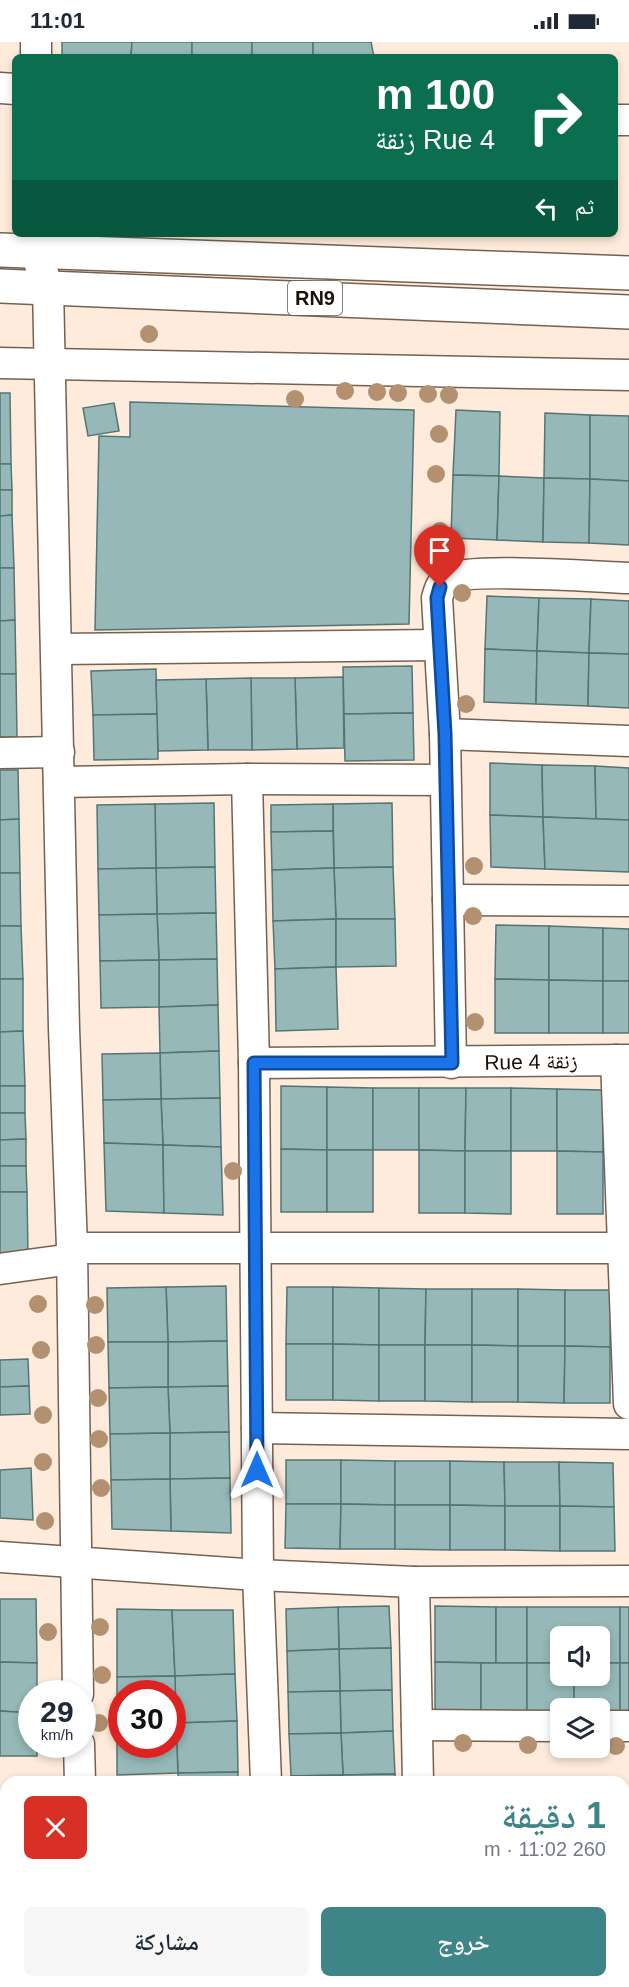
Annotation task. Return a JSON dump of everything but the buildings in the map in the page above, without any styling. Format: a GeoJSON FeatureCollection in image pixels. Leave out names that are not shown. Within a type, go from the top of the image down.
{"type":"FeatureCollection","features":[{"type":"Feature","properties":{"kind":"highway","name":"RN9"},"geometry":{"type":"LineString","coordinates":[[0,250],[35,242],[629,273]]}},
{"type":"Feature","properties":{"kind":"highway","name":"RN9"},"geometry":{"type":"LineString","coordinates":[[0,286],[629,312]]}},
{"type":"Feature","properties":{"kind":"street"},"geometry":{"type":"LineString","coordinates":[[35,242],[48,287],[51,365],[59,782],[72,1254],[78,1680]]}},
{"type":"Feature","properties":{"kind":"street"},"geometry":{"type":"LineString","coordinates":[[0,363],[629,375]]}},
{"type":"Feature","properties":{"kind":"street"},"geometry":{"type":"LineString","coordinates":[[452,1063],[444,780],[445,734],[437,598],[440,587],[448,579],[460,575],[629,578]]}},
{"type":"Feature","properties":{"kind":"street"},"geometry":{"type":"LineString","coordinates":[[58,649],[439,645]]}},
{"type":"Feature","properties":{"kind":"street"},"geometry":{"type":"LineString","coordinates":[[445,734],[629,741]]}},
{"type":"Feature","properties":{"kind":"street"},"geometry":{"type":"LineString","coordinates":[[0,753],[59,752]]}},
{"type":"Feature","properties":{"kind":"street"},"geometry":{"type":"LineString","coordinates":[[59,782],[247,779],[444,780]]}},
{"type":"Feature","properties":{"kind":"street"},"geometry":{"type":"LineString","coordinates":[[247,779],[254,1063],[258,1575],[266,1776]]}},
{"type":"Feature","properties":{"kind":"street"},"geometry":{"type":"LineString","coordinates":[[448,900],[629,901]]}},
{"type":"Feature","properties":{"kind":"street"},"geometry":{"type":"LineString","coordinates":[[622,1060],[629,1404]]}},
{"type":"Feature","properties":{"kind":"street","name":"Rue 4 زنقة"},"geometry":{"type":"LineString","coordinates":[[254,1063],[622,1060]]}},
{"type":"Feature","properties":{"kind":"street"},"geometry":{"type":"LineString","coordinates":[[0,1269],[72,1254],[256,1246],[626,1248]]}},
{"type":"Feature","properties":{"kind":"street"},"geometry":{"type":"LineString","coordinates":[[257,1428],[629,1434]]}},
{"type":"Feature","properties":{"kind":"street"},"geometry":{"type":"LineString","coordinates":[[0,1557],[258,1575],[414,1582],[629,1581]]}},
{"type":"Feature","properties":{"kind":"street"},"geometry":{"type":"LineString","coordinates":[[414,1582],[418,1776]]}},
{"type":"Feature","properties":{"kind":"street"},"geometry":{"type":"LineString","coordinates":[[417,1725],[550,1726]]}},
{"type":"Feature","properties":{"kind":"street"},"geometry":{"type":"LineString","coordinates":[[610,1726],[629,1726]]}},
{"type":"Feature","properties":{"kind":"street"},"geometry":{"type":"LineString","coordinates":[[79,1758],[80,1776]]}},
{"type":"Feature","properties":{"kind":"route"},"geometry":{"type":"LineString","coordinates":[[257,1470],[254,1063],[452,1063],[444,780],[445,734],[437,598],[440,587]]}}]}
